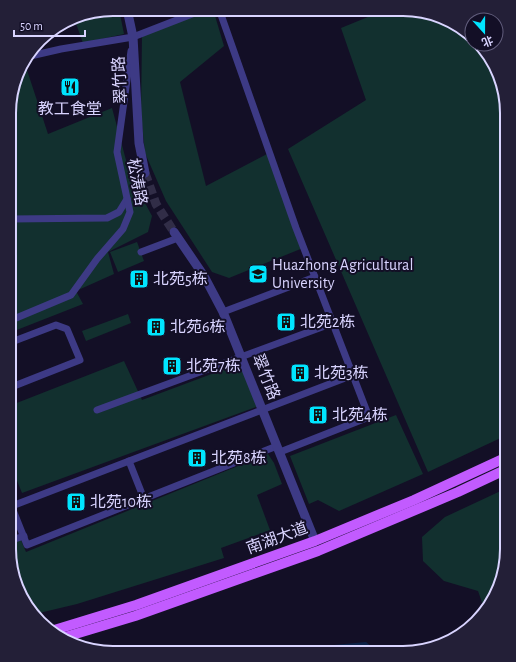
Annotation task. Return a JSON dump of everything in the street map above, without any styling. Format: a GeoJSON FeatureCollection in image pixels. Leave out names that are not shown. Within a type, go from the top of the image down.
{"type":"FeatureCollection","features":[{"type":"Feature","properties":{"kind":"main road","name":"南湖大道"},"geometry":{"type":"LineString","coordinates":[[58,629],[136,605],[314,540],[414,500],[500,460]]}},
{"type":"Feature","properties":{"kind":"main road","name":"南湖大道"},"geometry":{"type":"LineString","coordinates":[[70,636],[135,616],[318,551],[458,492],[500,472]]}},
{"type":"Feature","properties":{"kind":"street","name":"翠竹路"},"geometry":{"type":"LineString","coordinates":[[128,16],[133,37],[139,143],[145,172]]}},
{"type":"Feature","properties":{"kind":"street"},"geometry":{"type":"LineString","coordinates":[[35,55],[133,37],[187,16]]}},
{"type":"Feature","properties":{"kind":"street"},"geometry":{"type":"LineString","coordinates":[[16,517],[27,545],[144,499],[370,417],[269,153],[221,16]]}},
{"type":"Feature","properties":{"kind":"street","name":"松涛路"},"geometry":{"type":"LineString","coordinates":[[16,318],[71,295],[97,259],[123,229],[130,212],[117,152],[133,37]]}},
{"type":"Feature","properties":{"kind":"street"},"geometry":{"type":"LineString","coordinates":[[16,219],[107,218],[119,212],[127,199]]}},
{"type":"Feature","properties":{"kind":"street","name":"翠竹路"},"geometry":{"type":"LineString","coordinates":[[176,235],[204,276],[223,312],[279,449],[314,540]]}},
{"type":"Feature","properties":{"kind":"street"},"geometry":{"type":"LineString","coordinates":[[140,252],[176,235]]}},
{"type":"Feature","properties":{"kind":"street"},"geometry":{"type":"LineString","coordinates":[[223,312],[315,276]]}},
{"type":"Feature","properties":{"kind":"street"},"geometry":{"type":"LineString","coordinates":[[97,410],[333,323]]}},
{"type":"Feature","properties":{"kind":"street"},"geometry":{"type":"LineString","coordinates":[[16,340],[56,325],[67,329],[80,360],[16,385]]}},
{"type":"Feature","properties":{"kind":"street"},"geometry":{"type":"LineString","coordinates":[[16,501],[129,461],[353,375]]}},
{"type":"Feature","properties":{"kind":"street"},"geometry":{"type":"LineString","coordinates":[[129,461],[144,499]]}},
{"type":"Feature","properties":{"kind":"street"},"geometry":{"type":"LineString","coordinates":[[16,539],[24,536]]}},
{"type":"Feature","properties":{"kind":"green space"},"geometry":{"type":"Polygon","coordinates":[[[120,16],[124,34],[83,43],[76,24],[88,19],[120,16]]]}},
{"type":"Feature","properties":{"kind":"green space"},"geometry":{"type":"Polygon","coordinates":[[[190,16],[215,16],[224,46],[180,82],[206,186],[269,153],[303,248],[229,278],[212,272],[166,201],[145,153],[141,114],[142,34],[190,16]]]}},
{"type":"Feature","properties":{"kind":"green space"},"geometry":{"type":"Polygon","coordinates":[[[370,16],[403,16],[434,21],[457,32],[464,38],[464,52],[478,52],[487,64],[497,88],[499,100],[500,438],[428,472],[288,149],[366,100],[341,28],[370,16]]]}},
{"type":"Feature","properties":{"kind":"green space"},"geometry":{"type":"Polygon","coordinates":[[[27,69],[48,134],[112,108],[130,175],[152,216],[148,232],[108,252],[114,274],[76,291],[83,304],[16,330],[16,113],[19,88],[27,69]]]}},
{"type":"Feature","properties":{"kind":"green space"},"geometry":{"type":"Polygon","coordinates":[[[137,242],[144,261],[118,272],[110,252],[137,242]]]}},
{"type":"Feature","properties":{"kind":"green space"},"geometry":{"type":"Polygon","coordinates":[[[128,314],[131,323],[86,341],[82,331],[128,314]]]}},
{"type":"Feature","properties":{"kind":"green space"},"geometry":{"type":"Polygon","coordinates":[[[124,361],[142,400],[241,363],[259,406],[22,493],[16,478],[16,403],[124,361]]]}},
{"type":"Feature","properties":{"kind":"green space"},"geometry":{"type":"Polygon","coordinates":[[[396,415],[423,474],[339,511],[318,500],[309,504],[290,456],[396,415]]]}},
{"type":"Feature","properties":{"kind":"green space"},"geometry":{"type":"Polygon","coordinates":[[[268,454],[274,463],[282,484],[257,495],[270,530],[221,548],[224,558],[77,604],[40,613],[29,598],[23,586],[17,562],[16,542],[21,540],[26,552],[268,454]]]}},
{"type":"Feature","properties":{"kind":"green space"},"geometry":{"type":"Polygon","coordinates":[[[500,491],[500,556],[495,580],[483,605],[478,591],[444,581],[423,561],[422,537],[445,517],[500,491]]]}},
{"type":"Feature","properties":{"kind":"water"},"geometry":{"type":"Polygon","coordinates":[[[366,642],[371,646],[323,646],[366,642]]]}},
{"type":"Feature","properties":{"kind":"tunnel"},"geometry":{"type":"LineString","coordinates":[[145,173],[156,204],[174,232]]}},
{"type":"Feature","properties":{"kind":"place","name":"教工食堂"},"geometry":{"type":"Point","coordinates":[70,87]}},
{"type":"Feature","properties":{"kind":"place","name":"Huazhong Agricultural University"},"geometry":{"type":"Point","coordinates":[258,274]}},
{"type":"Feature","properties":{"kind":"place","name":"北苑5栋"},"geometry":{"type":"Point","coordinates":[139,279]}},
{"type":"Feature","properties":{"kind":"place","name":"北苑2栋"},"geometry":{"type":"Point","coordinates":[286,322]}},
{"type":"Feature","properties":{"kind":"place","name":"北苑6栋"},"geometry":{"type":"Point","coordinates":[156,327]}},
{"type":"Feature","properties":{"kind":"place","name":"北苑7栋"},"geometry":{"type":"Point","coordinates":[172,366]}},
{"type":"Feature","properties":{"kind":"place","name":"北苑3栋"},"geometry":{"type":"Point","coordinates":[300,373]}},
{"type":"Feature","properties":{"kind":"place","name":"北苑4栋"},"geometry":{"type":"Point","coordinates":[318,415]}},
{"type":"Feature","properties":{"kind":"place","name":"北苑8栋"},"geometry":{"type":"Point","coordinates":[197,458]}},
{"type":"Feature","properties":{"kind":"place","name":"北苑10栋"},"geometry":{"type":"Point","coordinates":[76,502]}}]}
